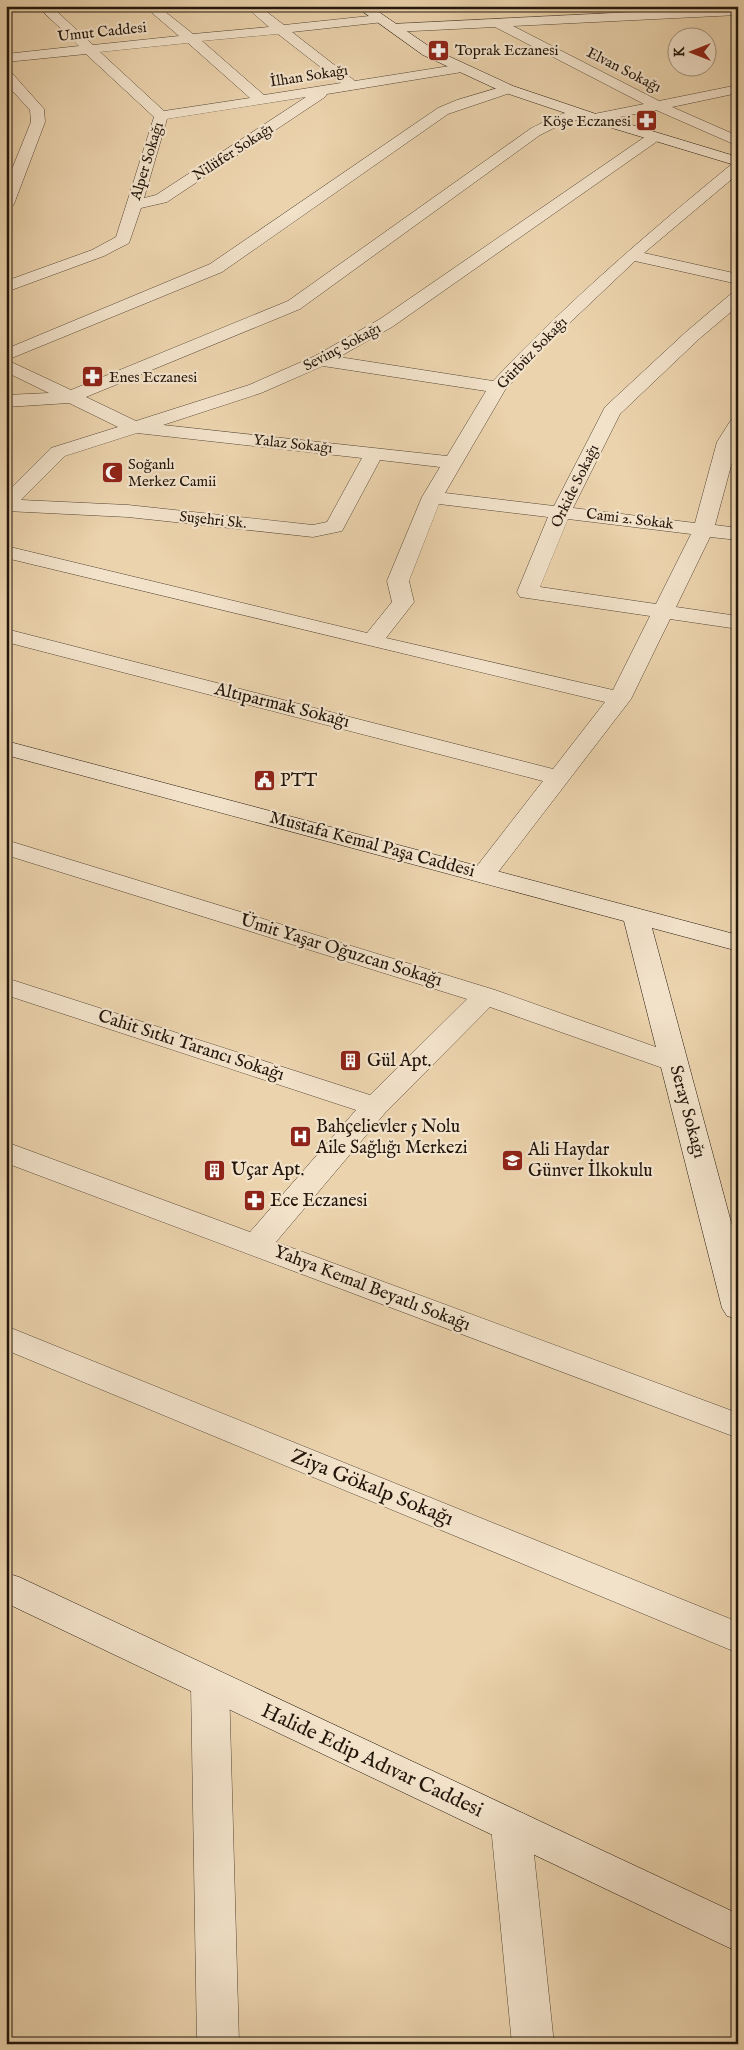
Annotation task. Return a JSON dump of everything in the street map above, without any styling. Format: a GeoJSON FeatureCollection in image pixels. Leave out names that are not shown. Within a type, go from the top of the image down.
{"type":"FeatureCollection","features":[{"type":"Feature","properties":{"kind":"street","name":"Alper Sokağı"},"geometry":{"type":"LineString","coordinates":[[6,287],[98,253],[123,240],[161,116],[43,6]]}},
{"type":"Feature","properties":{"kind":"street"},"geometry":{"type":"LineString","coordinates":[[150,6],[261,100]]}},
{"type":"Feature","properties":{"kind":"street"},"geometry":{"type":"LineString","coordinates":[[251,6],[352,85]]}},
{"type":"Feature","properties":{"kind":"street"},"geometry":{"type":"LineString","coordinates":[[361,6],[428,52],[508,89],[654,137],[738,162]]}},
{"type":"Feature","properties":{"kind":"street"},"geometry":{"type":"LineString","coordinates":[[487,10],[582,18]]}},
{"type":"Feature","properties":{"kind":"street"},"geometry":{"type":"LineString","coordinates":[[393,28],[738,10]]}},
{"type":"Feature","properties":{"kind":"street"},"geometry":{"type":"LineString","coordinates":[[697,13],[730,26]]}},
{"type":"Feature","properties":{"kind":"street","name":"Umut Caddesi"},"geometry":{"type":"LineString","coordinates":[[6,58],[379,19]]}},
{"type":"Feature","properties":{"kind":"street","name":"Elvan Sokağı"},"geometry":{"type":"LineString","coordinates":[[497,23],[655,104],[738,142]]}},
{"type":"Feature","properties":{"kind":"street","name":"İlhan Sokağı"},"geometry":{"type":"LineString","coordinates":[[161,116],[462,68]]}},
{"type":"Feature","properties":{"kind":"street"},"geometry":{"type":"LineString","coordinates":[[6,75],[37,108],[38,122],[6,204]]}},
{"type":"Feature","properties":{"kind":"street"},"geometry":{"type":"LineString","coordinates":[[6,401],[69,397],[294,305],[535,132],[553,123],[738,88]]}},
{"type":"Feature","properties":{"kind":"street","name":"Nilüfer Sokağı"},"geometry":{"type":"LineString","coordinates":[[134,205],[161,199],[328,89]]}},
{"type":"Feature","properties":{"kind":"street"},"geometry":{"type":"LineString","coordinates":[[6,355],[216,268],[444,111],[462,103],[508,89]]}},
{"type":"Feature","properties":{"kind":"street","name":"Sevinç Sokağı"},"geometry":{"type":"LineString","coordinates":[[6,504],[58,452],[255,389],[321,360],[386,323],[654,137]]}},
{"type":"Feature","properties":{"kind":"street","name":"Gürbüz Sokağı"},"geometry":{"type":"LineString","coordinates":[[372,641],[403,602],[398,581],[432,497],[497,387],[536,345],[632,255],[738,166]]}},
{"type":"Feature","properties":{"kind":"street"},"geometry":{"type":"LineString","coordinates":[[632,255],[738,279]]}},
{"type":"Feature","properties":{"kind":"street","name":"Orkide Sokağı"},"geometry":{"type":"LineString","coordinates":[[664,612],[528,592],[561,511],[612,411],[693,335],[738,297]]}},
{"type":"Feature","properties":{"kind":"street"},"geometry":{"type":"LineString","coordinates":[[321,360],[497,387]]}},
{"type":"Feature","properties":{"kind":"street"},"geometry":{"type":"LineString","coordinates":[[6,365],[134,428]]}},
{"type":"Feature","properties":{"kind":"street"},"geometry":{"type":"LineString","coordinates":[[483,875],[620,699],[704,528],[727,442],[738,424]]}},
{"type":"Feature","properties":{"kind":"street","name":"Yalaz Sokağı"},"geometry":{"type":"LineString","coordinates":[[134,428],[374,452],[452,462]]}},
{"type":"Feature","properties":{"kind":"street","name":"Suşehri Sk."},"geometry":{"type":"LineString","coordinates":[[6,504],[128,511],[313,531],[335,527],[374,452]]}},
{"type":"Feature","properties":{"kind":"street","name":"Cami 2. Sokak"},"geometry":{"type":"LineString","coordinates":[[432,497],[704,528],[738,534]]}},
{"type":"Feature","properties":{"kind":"street"},"geometry":{"type":"LineString","coordinates":[[6,552],[620,699]]}},
{"type":"Feature","properties":{"kind":"street"},"geometry":{"type":"LineString","coordinates":[[664,612],[738,623]]}},
{"type":"Feature","properties":{"kind":"street","name":"Altıparmak Sokağı"},"geometry":{"type":"LineString","coordinates":[[6,635],[558,778]]}},
{"type":"Feature","properties":{"kind":"street","name":"Mustafa Kemal Paşa Caddesi"},"geometry":{"type":"LineString","coordinates":[[6,748],[738,943]]}},
{"type":"Feature","properties":{"kind":"street","name":"Ümit Yaşar Oğuzcan Sokağı"},"geometry":{"type":"LineString","coordinates":[[6,847],[485,996],[674,1063]]}},
{"type":"Feature","properties":{"kind":"street","name":"Seray Sokağı"},"geometry":{"type":"LineString","coordinates":[[636,916],[738,1308]]}},
{"type":"Feature","properties":{"kind":"street","name":"Cahit Sıtkı Tarancı Sokağı"},"geometry":{"type":"LineString","coordinates":[[6,986],[375,1106]]}},
{"type":"Feature","properties":{"kind":"street"},"geometry":{"type":"LineString","coordinates":[[256,1246],[375,1106],[485,996]]}},
{"type":"Feature","properties":{"kind":"street","name":"Yahya Kemal Beyatlı Sokağı"},"geometry":{"type":"LineString","coordinates":[[6,1152],[738,1426]]}},
{"type":"Feature","properties":{"kind":"street","name":"Ziya Gökalp Sokağı"},"geometry":{"type":"LineString","coordinates":[[6,1337],[738,1638]]}},
{"type":"Feature","properties":{"kind":"street","name":"Halide Edip Adıvar Caddesi"},"geometry":{"type":"LineString","coordinates":[[6,1587],[738,1934]]}},
{"type":"Feature","properties":{"kind":"street"},"geometry":{"type":"LineString","coordinates":[[210,1684],[218,2044]]}},
{"type":"Feature","properties":{"kind":"street"},"geometry":{"type":"LineString","coordinates":[[511,1826],[533,2044]]}},
{"type":"Feature","properties":{"kind":"place","name":"Toprak Eczanesi"},"geometry":{"type":"Point","coordinates":[439,50]}},
{"type":"Feature","properties":{"kind":"place","name":"Köşe Eczanesi"},"geometry":{"type":"Point","coordinates":[647,121]}},
{"type":"Feature","properties":{"kind":"place","name":"Enes Eczanesi"},"geometry":{"type":"Point","coordinates":[93,377]}},
{"type":"Feature","properties":{"kind":"place","name":"Soğanlı Merkez Camii"},"geometry":{"type":"Point","coordinates":[112,473]}},
{"type":"Feature","properties":{"kind":"place","name":"PTT"},"geometry":{"type":"Point","coordinates":[264,781]}},
{"type":"Feature","properties":{"kind":"place","name":"Gül Apt."},"geometry":{"type":"Point","coordinates":[351,1061]}},
{"type":"Feature","properties":{"kind":"place","name":"Bahçelievler 5 Nolu Aile Sağlığı Merkezi"},"geometry":{"type":"Point","coordinates":[300,1137]}},
{"type":"Feature","properties":{"kind":"place","name":"Ali Haydar Günver İlkokulu"},"geometry":{"type":"Point","coordinates":[512,1160]}},
{"type":"Feature","properties":{"kind":"place","name":"Uçar Apt."},"geometry":{"type":"Point","coordinates":[215,1170]}},
{"type":"Feature","properties":{"kind":"place","name":"Ece Eczanesi"},"geometry":{"type":"Point","coordinates":[254,1201]}}]}
